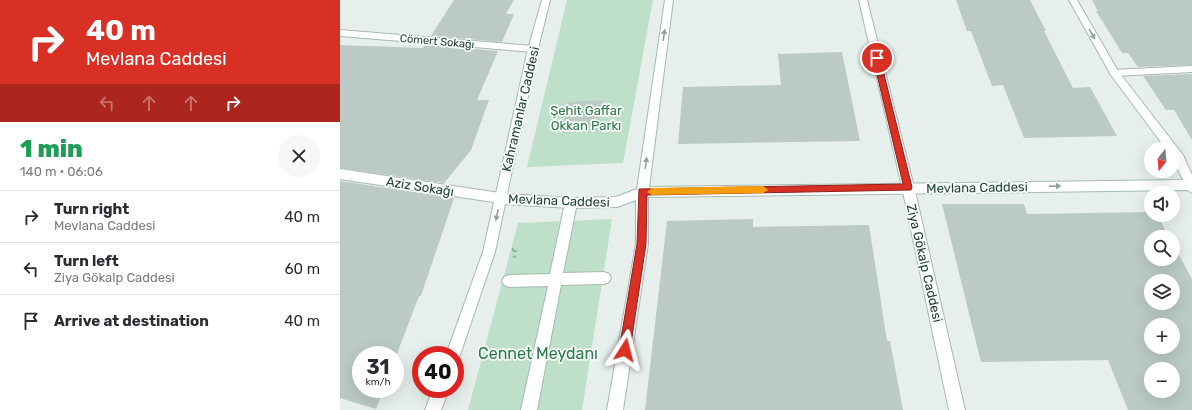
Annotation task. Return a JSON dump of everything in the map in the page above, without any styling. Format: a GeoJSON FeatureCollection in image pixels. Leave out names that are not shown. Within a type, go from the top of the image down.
{"type":"FeatureCollection","features":[{"type":"Feature","properties":{"kind":"street","name":"Kahramanlar Caddesi"},"geometry":{"type":"LineString","coordinates":[[456,346],[489,252],[533,49],[546,0]]}},
{"type":"Feature","properties":{"kind":"street"},"geometry":{"type":"LineString","coordinates":[[615,410],[642,244],[642,192],[669,0]]}},
{"type":"Feature","properties":{"kind":"street","name":"Ziya Gökalp Caddesi"},"geometry":{"type":"LineString","coordinates":[[863,0],[908,187],[957,410]]}},
{"type":"Feature","properties":{"kind":"street"},"geometry":{"type":"LineString","coordinates":[[1072,0],[1114,73],[1166,142]]}},
{"type":"Feature","properties":{"kind":"street","name":"Cömert Sokağı"},"geometry":{"type":"LineString","coordinates":[[340,34],[533,49]]}},
{"type":"Feature","properties":{"kind":"street"},"geometry":{"type":"LineString","coordinates":[[1114,73],[1192,69]]}},
{"type":"Feature","properties":{"kind":"street"},"geometry":{"type":"LineString","coordinates":[[1180,160],[1191,186]]}},
{"type":"Feature","properties":{"kind":"street","name":"Aziz Sokağı"},"geometry":{"type":"LineString","coordinates":[[340,174],[500,198]]}},
{"type":"Feature","properties":{"kind":"street","name":"Mevlana Caddesi"},"geometry":{"type":"LineString","coordinates":[[500,198],[571,203],[617,202],[642,192],[908,187],[1191,186]]}},
{"type":"Feature","properties":{"kind":"street"},"geometry":{"type":"LineString","coordinates":[[529,410],[571,203]]}},
{"type":"Feature","properties":{"kind":"street"},"geometry":{"type":"LineString","coordinates":[[509,281],[604,278]]}},
{"type":"Feature","properties":{"kind":"street"},"geometry":{"type":"LineString","coordinates":[[433,410],[437,398]]}},
{"type":"Feature","properties":{"kind":"green space","name":"Şehit Gaffar Okkan Parkı"},"geometry":{"type":"Polygon","coordinates":[[[567,0],[653,0],[623,163],[527,167],[567,0]]]}},
{"type":"Feature","properties":{"kind":"green space","name":"Cennet Meydanı"},"geometry":{"type":"Polygon","coordinates":[[[612,219],[582,410],[468,410],[518,223],[612,219]]]}},
{"type":"Feature","properties":{"kind":"building"},"geometry":{"type":"Polygon","coordinates":[[[454,0],[514,0],[506,14],[514,14],[502,42],[431,36],[454,0]]]}},
{"type":"Feature","properties":{"kind":"building"},"geometry":{"type":"Polygon","coordinates":[[[956,0],[1030,0],[1073,88],[1090,87],[1117,136],[1024,138],[1003,85],[992,86],[971,31],[967,31],[956,0]]]}},
{"type":"Feature","properties":{"kind":"building"},"geometry":{"type":"Polygon","coordinates":[[[1092,0],[1192,0],[1192,65],[1138,67],[1128,53],[1122,53],[1096,11],[1098,11],[1092,0]]]}},
{"type":"Feature","properties":{"kind":"building"},"geometry":{"type":"Polygon","coordinates":[[[340,45],[423,48],[425,45],[498,51],[477,100],[489,100],[471,150],[444,183],[340,168],[340,45]]]}},
{"type":"Feature","properties":{"kind":"building"},"geometry":{"type":"Polygon","coordinates":[[[842,52],[860,141],[678,144],[683,87],[781,85],[778,54],[842,52]]]}},
{"type":"Feature","properties":{"kind":"building"},"geometry":{"type":"Polygon","coordinates":[[[1192,74],[1192,140],[1174,110],[1166,110],[1143,76],[1192,74]]]}},
{"type":"Feature","properties":{"kind":"building"},"geometry":{"type":"Polygon","coordinates":[[[603,100],[598,131],[562,133],[568,102],[603,100]]]}},
{"type":"Feature","properties":{"kind":"building"},"geometry":{"type":"Polygon","coordinates":[[[340,181],[454,198],[421,296],[419,296],[400,346],[352,346],[352,398],[380,398],[376,409],[340,398],[340,181]]]}},
{"type":"Feature","properties":{"kind":"building"},"geometry":{"type":"Polygon","coordinates":[[[942,204],[1024,204],[1027,214],[1144,212],[1144,222],[1161,222],[1165,230],[1144,230],[1144,266],[1180,266],[1180,257],[1192,279],[1192,410],[1128,410],[1108,360],[981,362],[942,204]]]}},
{"type":"Feature","properties":{"kind":"building"},"geometry":{"type":"Polygon","coordinates":[[[753,219],[753,227],[869,225],[887,341],[890,341],[903,410],[645,410],[667,221],[753,219]]]}},
{"type":"Feature","properties":{"kind":"slow traffic"},"geometry":{"type":"LineString","coordinates":[[652,192],[763,190]]}},
{"type":"Feature","properties":{"kind":"route"},"geometry":{"type":"LineString","coordinates":[[625,350],[642,244],[642,192],[908,187],[877,58]]}}]}
